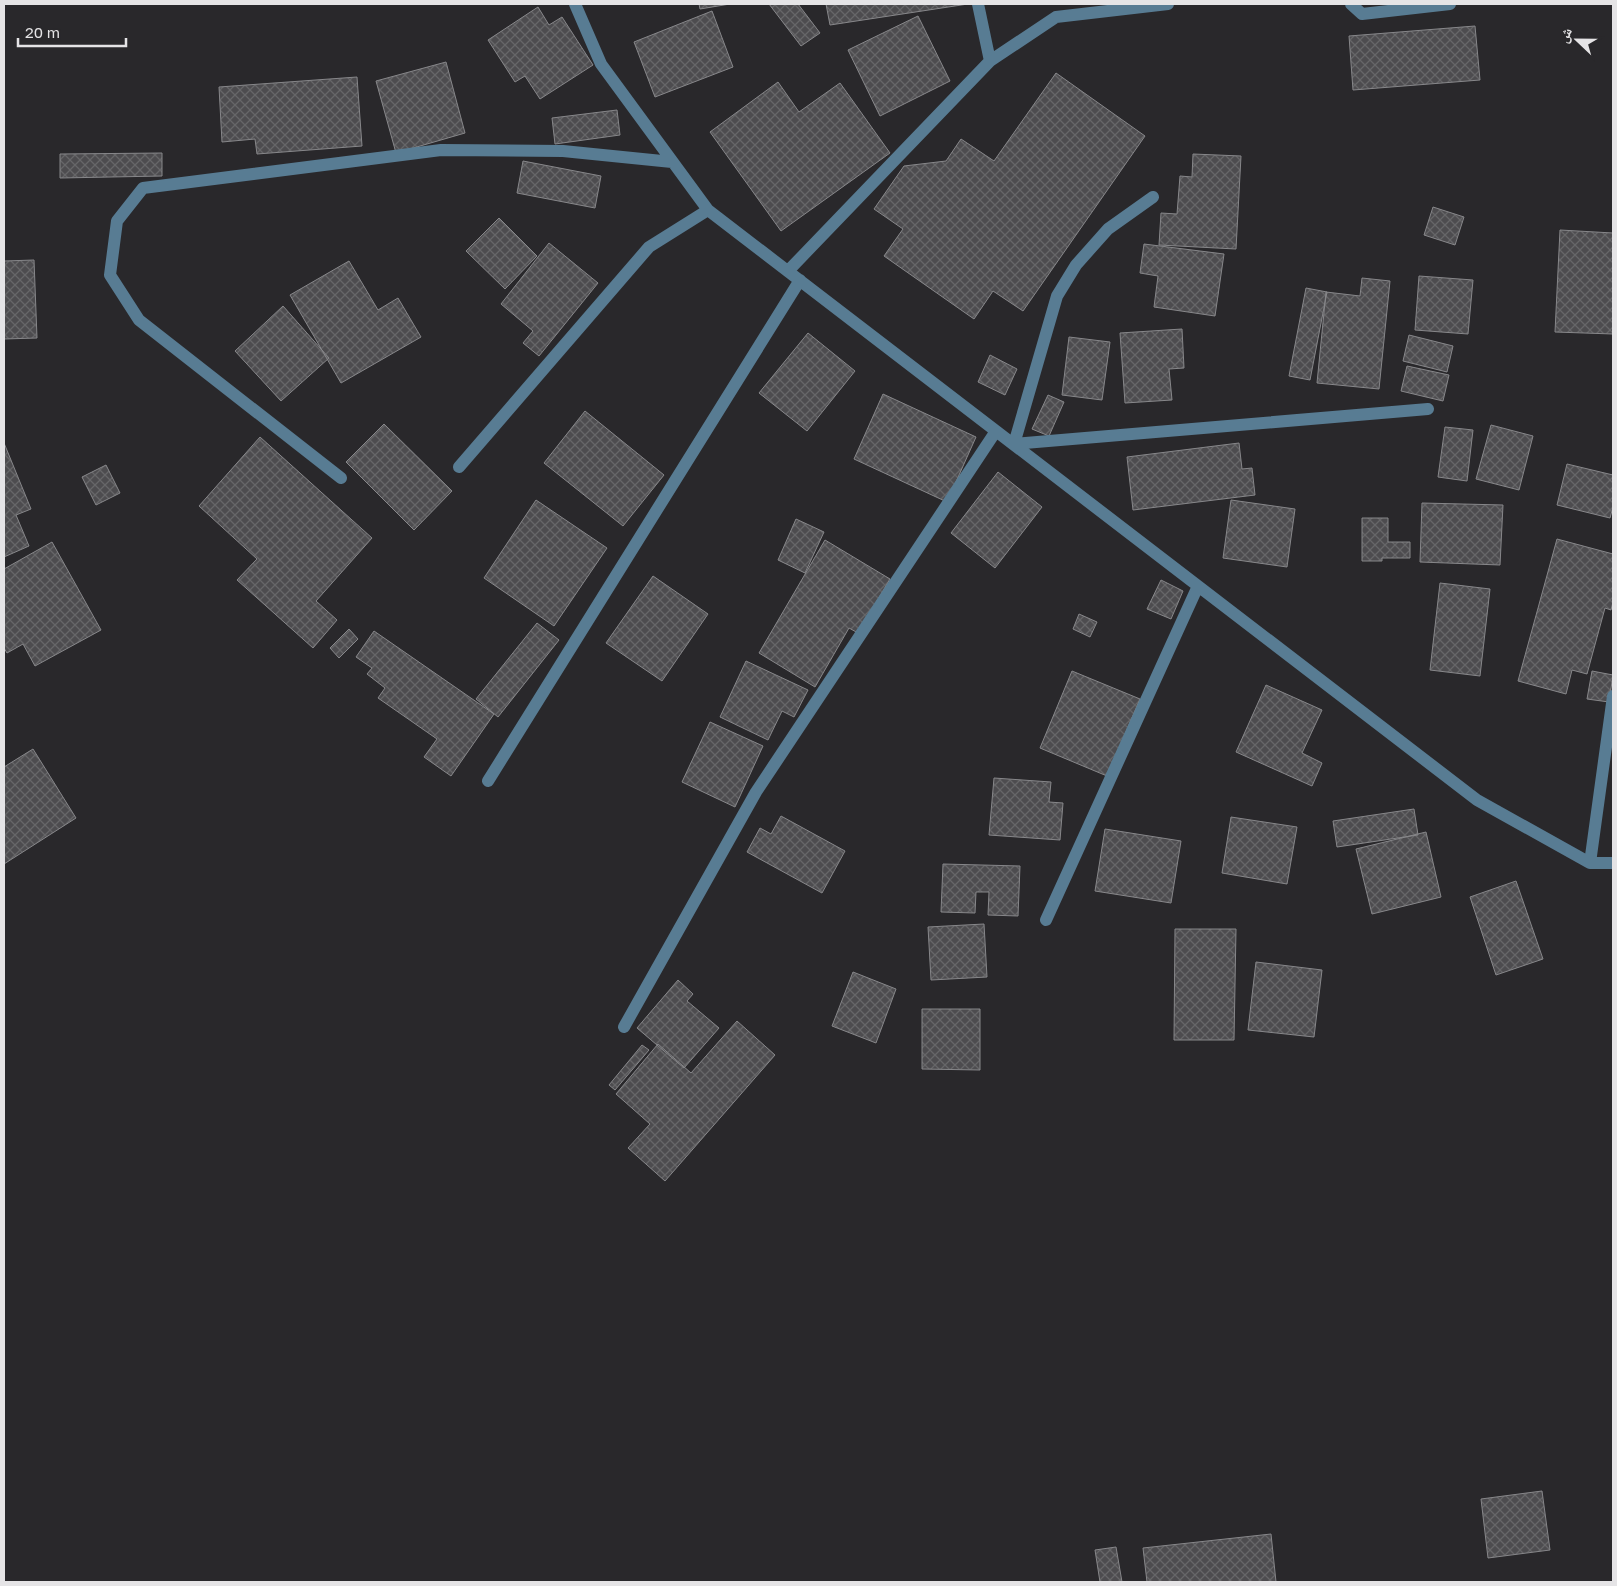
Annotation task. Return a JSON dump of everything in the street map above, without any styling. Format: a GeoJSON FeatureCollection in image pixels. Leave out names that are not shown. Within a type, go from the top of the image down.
{"type":"FeatureCollection","features":[{"type":"Feature","properties":{"kind":"street"},"geometry":{"type":"LineString","coordinates":[[575,4],[601,64],[708,210],[1477,800],[1590,863],[1613,863]]}},
{"type":"Feature","properties":{"kind":"street"},"geometry":{"type":"LineString","coordinates":[[978,4],[990,61]]}},
{"type":"Feature","properties":{"kind":"street"},"geometry":{"type":"LineString","coordinates":[[788,271],[990,61],[1056,17],[1168,4]]}},
{"type":"Feature","properties":{"kind":"street"},"geometry":{"type":"LineString","coordinates":[[1351,4],[1362,14],[1450,4]]}},
{"type":"Feature","properties":{"kind":"street"},"geometry":{"type":"LineString","coordinates":[[340,478],[139,320],[110,275],[117,221],[143,188],[441,150],[563,151],[672,162]]}},
{"type":"Feature","properties":{"kind":"street"},"geometry":{"type":"LineString","coordinates":[[1014,444],[1057,296],[1076,264],[1108,229],[1153,197]]}},
{"type":"Feature","properties":{"kind":"street"},"geometry":{"type":"LineString","coordinates":[[459,468],[649,248],[708,210]]}},
{"type":"Feature","properties":{"kind":"street"},"geometry":{"type":"LineString","coordinates":[[488,781],[800,280]]}},
{"type":"Feature","properties":{"kind":"street"},"geometry":{"type":"LineString","coordinates":[[1014,444],[1428,409]]}},
{"type":"Feature","properties":{"kind":"street"},"geometry":{"type":"LineString","coordinates":[[624,1027],[756,792],[996,431]]}},
{"type":"Feature","properties":{"kind":"street"},"geometry":{"type":"LineString","coordinates":[[1046,920],[1198,586]]}},
{"type":"Feature","properties":{"kind":"street"},"geometry":{"type":"LineString","coordinates":[[1590,863],[1613,696]]}},
{"type":"Feature","properties":{"kind":"building"},"geometry":{"type":"Polygon","coordinates":[[[699,4],[730,4],[700,9],[699,4]]]}},
{"type":"Feature","properties":{"kind":"building"},"geometry":{"type":"Polygon","coordinates":[[[769,4],[798,4],[820,33],[801,46],[769,4]]]}},
{"type":"Feature","properties":{"kind":"building"},"geometry":{"type":"Polygon","coordinates":[[[826,4],[968,4],[830,25],[826,4]]]}},
{"type":"Feature","properties":{"kind":"building"},"geometry":{"type":"Polygon","coordinates":[[[538,7],[549,25],[562,17],[593,65],[540,99],[525,76],[515,82],[488,40],[538,7]]]}},
{"type":"Feature","properties":{"kind":"building"},"geometry":{"type":"Polygon","coordinates":[[[712,11],[733,67],[655,97],[634,42],[712,11]]]}},
{"type":"Feature","properties":{"kind":"building"},"geometry":{"type":"Polygon","coordinates":[[[918,16],[950,81],[880,116],[848,50],[918,16]]]}},
{"type":"Feature","properties":{"kind":"building"},"geometry":{"type":"Polygon","coordinates":[[[1475,26],[1480,80],[1353,90],[1349,36],[1475,26]]]}},
{"type":"Feature","properties":{"kind":"building"},"geometry":{"type":"Polygon","coordinates":[[[446,62],[465,133],[396,153],[376,81],[446,62]]]}},
{"type":"Feature","properties":{"kind":"building"},"geometry":{"type":"Polygon","coordinates":[[[1056,73],[1145,136],[1023,311],[993,291],[974,319],[884,256],[903,229],[874,209],[904,166],[946,161],[961,139],[994,161],[1056,73]]]}},
{"type":"Feature","properties":{"kind":"building"},"geometry":{"type":"Polygon","coordinates":[[[357,77],[362,146],[257,154],[255,139],[222,142],[219,87],[357,77]]]}},
{"type":"Feature","properties":{"kind":"building"},"geometry":{"type":"Polygon","coordinates":[[[778,82],[799,112],[840,83],[890,153],[781,231],[710,132],[778,82]]]}},
{"type":"Feature","properties":{"kind":"building"},"geometry":{"type":"Polygon","coordinates":[[[617,110],[620,135],[555,144],[552,118],[617,110]]]}},
{"type":"Feature","properties":{"kind":"building"},"geometry":{"type":"Polygon","coordinates":[[[162,153],[162,176],[60,178],[60,154],[162,153]]]}},
{"type":"Feature","properties":{"kind":"building"},"geometry":{"type":"Polygon","coordinates":[[[1193,154],[1241,156],[1236,249],[1159,245],[1161,213],[1177,214],[1180,176],[1192,177],[1193,154]]]}},
{"type":"Feature","properties":{"kind":"building"},"geometry":{"type":"Polygon","coordinates":[[[523,161],[601,176],[595,208],[517,193],[523,161]]]}},
{"type":"Feature","properties":{"kind":"building"},"geometry":{"type":"Polygon","coordinates":[[[1433,207],[1464,217],[1455,245],[1424,235],[1433,207]]]}},
{"type":"Feature","properties":{"kind":"building"},"geometry":{"type":"Polygon","coordinates":[[[499,218],[537,256],[505,289],[466,251],[499,218]]]}},
{"type":"Feature","properties":{"kind":"building"},"geometry":{"type":"Polygon","coordinates":[[[1560,230],[1613,233],[1613,334],[1555,332],[1560,230]]]}},
{"type":"Feature","properties":{"kind":"building"},"geometry":{"type":"Polygon","coordinates":[[[549,243],[598,283],[539,356],[523,343],[533,331],[501,304],[549,243]]]}},
{"type":"Feature","properties":{"kind":"building"},"geometry":{"type":"Polygon","coordinates":[[[1144,244],[1224,254],[1215,316],[1154,307],[1158,276],[1140,273],[1144,244]]]}},
{"type":"Feature","properties":{"kind":"building"},"geometry":{"type":"Polygon","coordinates":[[[34,260],[37,338],[4,339],[4,261],[34,260]]]}},
{"type":"Feature","properties":{"kind":"building"},"geometry":{"type":"Polygon","coordinates":[[[349,261],[378,310],[398,298],[421,337],[341,383],[290,295],[349,261]]]}},
{"type":"Feature","properties":{"kind":"building"},"geometry":{"type":"Polygon","coordinates":[[[1419,276],[1473,280],[1468,334],[1415,330],[1419,276]]]}},
{"type":"Feature","properties":{"kind":"building"},"geometry":{"type":"Polygon","coordinates":[[[1362,278],[1390,281],[1379,389],[1317,383],[1326,292],[1360,296],[1362,278]]]}},
{"type":"Feature","properties":{"kind":"building"},"geometry":{"type":"Polygon","coordinates":[[[1306,288],[1327,292],[1310,380],[1289,376],[1306,288]]]}},
{"type":"Feature","properties":{"kind":"building"},"geometry":{"type":"Polygon","coordinates":[[[283,306],[329,358],[281,401],[235,351],[283,306]]]}},
{"type":"Feature","properties":{"kind":"building"},"geometry":{"type":"Polygon","coordinates":[[[1182,329],[1184,368],[1169,369],[1172,400],[1125,403],[1120,333],[1182,329]]]}},
{"type":"Feature","properties":{"kind":"building"},"geometry":{"type":"Polygon","coordinates":[[[808,333],[855,371],[807,431],[759,393],[808,333]]]}},
{"type":"Feature","properties":{"kind":"building"},"geometry":{"type":"Polygon","coordinates":[[[1409,335],[1453,346],[1447,372],[1403,361],[1409,335]]]}},
{"type":"Feature","properties":{"kind":"building"},"geometry":{"type":"Polygon","coordinates":[[[1069,337],[1110,342],[1102,400],[1062,395],[1069,337]]]}},
{"type":"Feature","properties":{"kind":"building"},"geometry":{"type":"Polygon","coordinates":[[[990,355],[1017,369],[1005,395],[978,382],[990,355]]]}},
{"type":"Feature","properties":{"kind":"building"},"geometry":{"type":"Polygon","coordinates":[[[1407,366],[1449,375],[1443,401],[1401,391],[1407,366]]]}},
{"type":"Feature","properties":{"kind":"building"},"geometry":{"type":"Polygon","coordinates":[[[883,394],[976,437],[947,502],[854,459],[883,394]]]}},
{"type":"Feature","properties":{"kind":"building"},"geometry":{"type":"Polygon","coordinates":[[[1048,395],[1064,402],[1049,436],[1032,429],[1048,395]]]}},
{"type":"Feature","properties":{"kind":"building"},"geometry":{"type":"Polygon","coordinates":[[[585,411],[664,475],[623,526],[544,463],[585,411]]]}},
{"type":"Feature","properties":{"kind":"building"},"geometry":{"type":"Polygon","coordinates":[[[384,424],[452,491],[414,530],[346,462],[384,424]]]}},
{"type":"Feature","properties":{"kind":"building"},"geometry":{"type":"Polygon","coordinates":[[[1491,425],[1533,436],[1519,490],[1476,479],[1491,425]]]}},
{"type":"Feature","properties":{"kind":"building"},"geometry":{"type":"Polygon","coordinates":[[[1445,427],[1473,430],[1467,481],[1438,477],[1445,427]]]}},
{"type":"Feature","properties":{"kind":"building"},"geometry":{"type":"Polygon","coordinates":[[[260,437],[372,538],[316,601],[337,620],[313,648],[237,580],[257,559],[199,506],[260,437]]]}},
{"type":"Feature","properties":{"kind":"building"},"geometry":{"type":"Polygon","coordinates":[[[4,443],[31,509],[16,515],[29,546],[4,557],[4,443]]]}},
{"type":"Feature","properties":{"kind":"building"},"geometry":{"type":"Polygon","coordinates":[[[1239,443],[1242,469],[1252,468],[1255,495],[1133,510],[1127,457],[1239,443]]]}},
{"type":"Feature","properties":{"kind":"building"},"geometry":{"type":"Polygon","coordinates":[[[1567,464],[1613,475],[1613,507],[1610,518],[1557,505],[1567,464]]]}},
{"type":"Feature","properties":{"kind":"building"},"geometry":{"type":"Polygon","coordinates":[[[106,465],[120,493],[96,505],[82,477],[106,465]]]}},
{"type":"Feature","properties":{"kind":"building"},"geometry":{"type":"Polygon","coordinates":[[[998,472],[1042,507],[995,568],[951,533],[998,472]]]}},
{"type":"Feature","properties":{"kind":"building"},"geometry":{"type":"Polygon","coordinates":[[[536,500],[607,548],[554,626],[484,578],[536,500]]]}},
{"type":"Feature","properties":{"kind":"building"},"geometry":{"type":"Polygon","coordinates":[[[1231,500],[1295,509],[1287,567],[1223,558],[1231,500]]]}},
{"type":"Feature","properties":{"kind":"building"},"geometry":{"type":"Polygon","coordinates":[[[1422,503],[1503,505],[1500,565],[1420,562],[1422,503]]]}},
{"type":"Feature","properties":{"kind":"building"},"geometry":{"type":"Polygon","coordinates":[[[1362,518],[1388,518],[1388,542],[1410,542],[1410,558],[1382,558],[1382,561],[1362,561],[1362,518]]]}},
{"type":"Feature","properties":{"kind":"building"},"geometry":{"type":"Polygon","coordinates":[[[796,519],[824,532],[805,573],[778,560],[796,519]]]}},
{"type":"Feature","properties":{"kind":"building"},"geometry":{"type":"Polygon","coordinates":[[[1557,539],[1613,554],[1613,602],[1611,610],[1605,608],[1587,674],[1572,670],[1566,694],[1518,681],[1557,539]]]}},
{"type":"Feature","properties":{"kind":"building"},"geometry":{"type":"Polygon","coordinates":[[[825,540],[890,579],[858,633],[849,628],[815,687],[759,653],[825,540]]]}},
{"type":"Feature","properties":{"kind":"building"},"geometry":{"type":"Polygon","coordinates":[[[52,542],[101,630],[35,666],[23,644],[7,653],[4,648],[4,569],[52,542]]]}},
{"type":"Feature","properties":{"kind":"building"},"geometry":{"type":"Polygon","coordinates":[[[653,576],[708,614],[662,681],[606,643],[653,576]]]}},
{"type":"Feature","properties":{"kind":"building"},"geometry":{"type":"Polygon","coordinates":[[[1161,580],[1183,591],[1171,619],[1147,609],[1161,580]]]}},
{"type":"Feature","properties":{"kind":"building"},"geometry":{"type":"Polygon","coordinates":[[[1440,583],[1490,589],[1480,676],[1430,670],[1440,583]]]}},
{"type":"Feature","properties":{"kind":"building"},"geometry":{"type":"Polygon","coordinates":[[[1079,614],[1097,622],[1090,637],[1073,629],[1079,614]]]}},
{"type":"Feature","properties":{"kind":"building"},"geometry":{"type":"Polygon","coordinates":[[[537,623],[559,640],[498,717],[476,699],[537,623]]]}},
{"type":"Feature","properties":{"kind":"building"},"geometry":{"type":"Polygon","coordinates":[[[349,629],[358,639],[339,658],[330,648],[349,629]]]}},
{"type":"Feature","properties":{"kind":"building"},"geometry":{"type":"Polygon","coordinates":[[[374,631],[494,714],[451,776],[424,757],[437,739],[378,698],[385,688],[367,674],[372,668],[356,657],[374,631]]]}},
{"type":"Feature","properties":{"kind":"building"},"geometry":{"type":"Polygon","coordinates":[[[746,661],[808,690],[794,717],[782,711],[768,740],[720,717],[746,661]]]}},
{"type":"Feature","properties":{"kind":"building"},"geometry":{"type":"Polygon","coordinates":[[[1072,671],[1140,699],[1107,776],[1040,748],[1072,671]]]}},
{"type":"Feature","properties":{"kind":"building"},"geometry":{"type":"Polygon","coordinates":[[[1592,671],[1613,675],[1609,702],[1587,699],[1592,671]]]}},
{"type":"Feature","properties":{"kind":"building"},"geometry":{"type":"Polygon","coordinates":[[[1266,685],[1322,710],[1302,753],[1322,763],[1312,786],[1236,752],[1266,685]]]}},
{"type":"Feature","properties":{"kind":"building"},"geometry":{"type":"Polygon","coordinates":[[[710,722],[763,746],[735,807],[682,782],[710,722]]]}},
{"type":"Feature","properties":{"kind":"building"},"geometry":{"type":"Polygon","coordinates":[[[33,749],[76,818],[4,864],[4,767],[33,749]]]}},
{"type":"Feature","properties":{"kind":"building"},"geometry":{"type":"Polygon","coordinates":[[[994,778],[1051,782],[1049,802],[1063,803],[1060,840],[989,835],[994,778]]]}},
{"type":"Feature","properties":{"kind":"building"},"geometry":{"type":"Polygon","coordinates":[[[1414,809],[1418,835],[1337,847],[1333,821],[1414,809]]]}},
{"type":"Feature","properties":{"kind":"building"},"geometry":{"type":"Polygon","coordinates":[[[781,816],[845,851],[822,893],[747,852],[760,828],[771,834],[781,816]]]}},
{"type":"Feature","properties":{"kind":"building"},"geometry":{"type":"Polygon","coordinates":[[[1231,817],[1297,827],[1287,884],[1222,873],[1231,817]]]}},
{"type":"Feature","properties":{"kind":"building"},"geometry":{"type":"Polygon","coordinates":[[[1105,829],[1181,841],[1171,903],[1095,891],[1105,829]]]}},
{"type":"Feature","properties":{"kind":"building"},"geometry":{"type":"Polygon","coordinates":[[[1426,832],[1441,897],[1372,914],[1356,849],[1426,832]]]}},
{"type":"Feature","properties":{"kind":"building"},"geometry":{"type":"Polygon","coordinates":[[[943,864],[1020,866],[1018,916],[988,915],[989,892],[976,892],[975,913],[941,912],[943,864]]]}},
{"type":"Feature","properties":{"kind":"building"},"geometry":{"type":"Polygon","coordinates":[[[1516,881],[1543,959],[1496,975],[1470,897],[1516,881]]]}},
{"type":"Feature","properties":{"kind":"building"},"geometry":{"type":"Polygon","coordinates":[[[984,924],[987,977],[931,980],[928,927],[984,924]]]}},
{"type":"Feature","properties":{"kind":"building"},"geometry":{"type":"Polygon","coordinates":[[[1175,929],[1236,929],[1234,1040],[1174,1040],[1175,929]]]}},
{"type":"Feature","properties":{"kind":"building"},"geometry":{"type":"Polygon","coordinates":[[[1256,962],[1322,970],[1314,1037],[1248,1030],[1256,962]]]}},
{"type":"Feature","properties":{"kind":"building"},"geometry":{"type":"Polygon","coordinates":[[[853,972],[896,989],[876,1043],[832,1026],[853,972]]]}},
{"type":"Feature","properties":{"kind":"building"},"geometry":{"type":"Polygon","coordinates":[[[678,980],[693,994],[687,1001],[719,1028],[684,1068],[637,1028],[678,980]]]}},
{"type":"Feature","properties":{"kind":"building"},"geometry":{"type":"Polygon","coordinates":[[[922,1009],[980,1009],[980,1070],[922,1069],[922,1009]]]}},
{"type":"Feature","properties":{"kind":"building"},"geometry":{"type":"Polygon","coordinates":[[[737,1021],[775,1055],[665,1181],[628,1148],[650,1124],[616,1094],[658,1044],[691,1073],[737,1021]]]}},
{"type":"Feature","properties":{"kind":"building"},"geometry":{"type":"Polygon","coordinates":[[[642,1045],[649,1050],[615,1090],[609,1085],[642,1045]]]}},
{"type":"Feature","properties":{"kind":"building"},"geometry":{"type":"Polygon","coordinates":[[[1542,1491],[1550,1550],[1488,1558],[1481,1499],[1542,1491]]]}},
{"type":"Feature","properties":{"kind":"building"},"geometry":{"type":"Polygon","coordinates":[[[1271,1534],[1276,1582],[1147,1582],[1143,1548],[1271,1534]]]}},
{"type":"Feature","properties":{"kind":"building"},"geometry":{"type":"Polygon","coordinates":[[[1116,1547],[1122,1582],[1100,1582],[1095,1550],[1116,1547]]]}}]}
